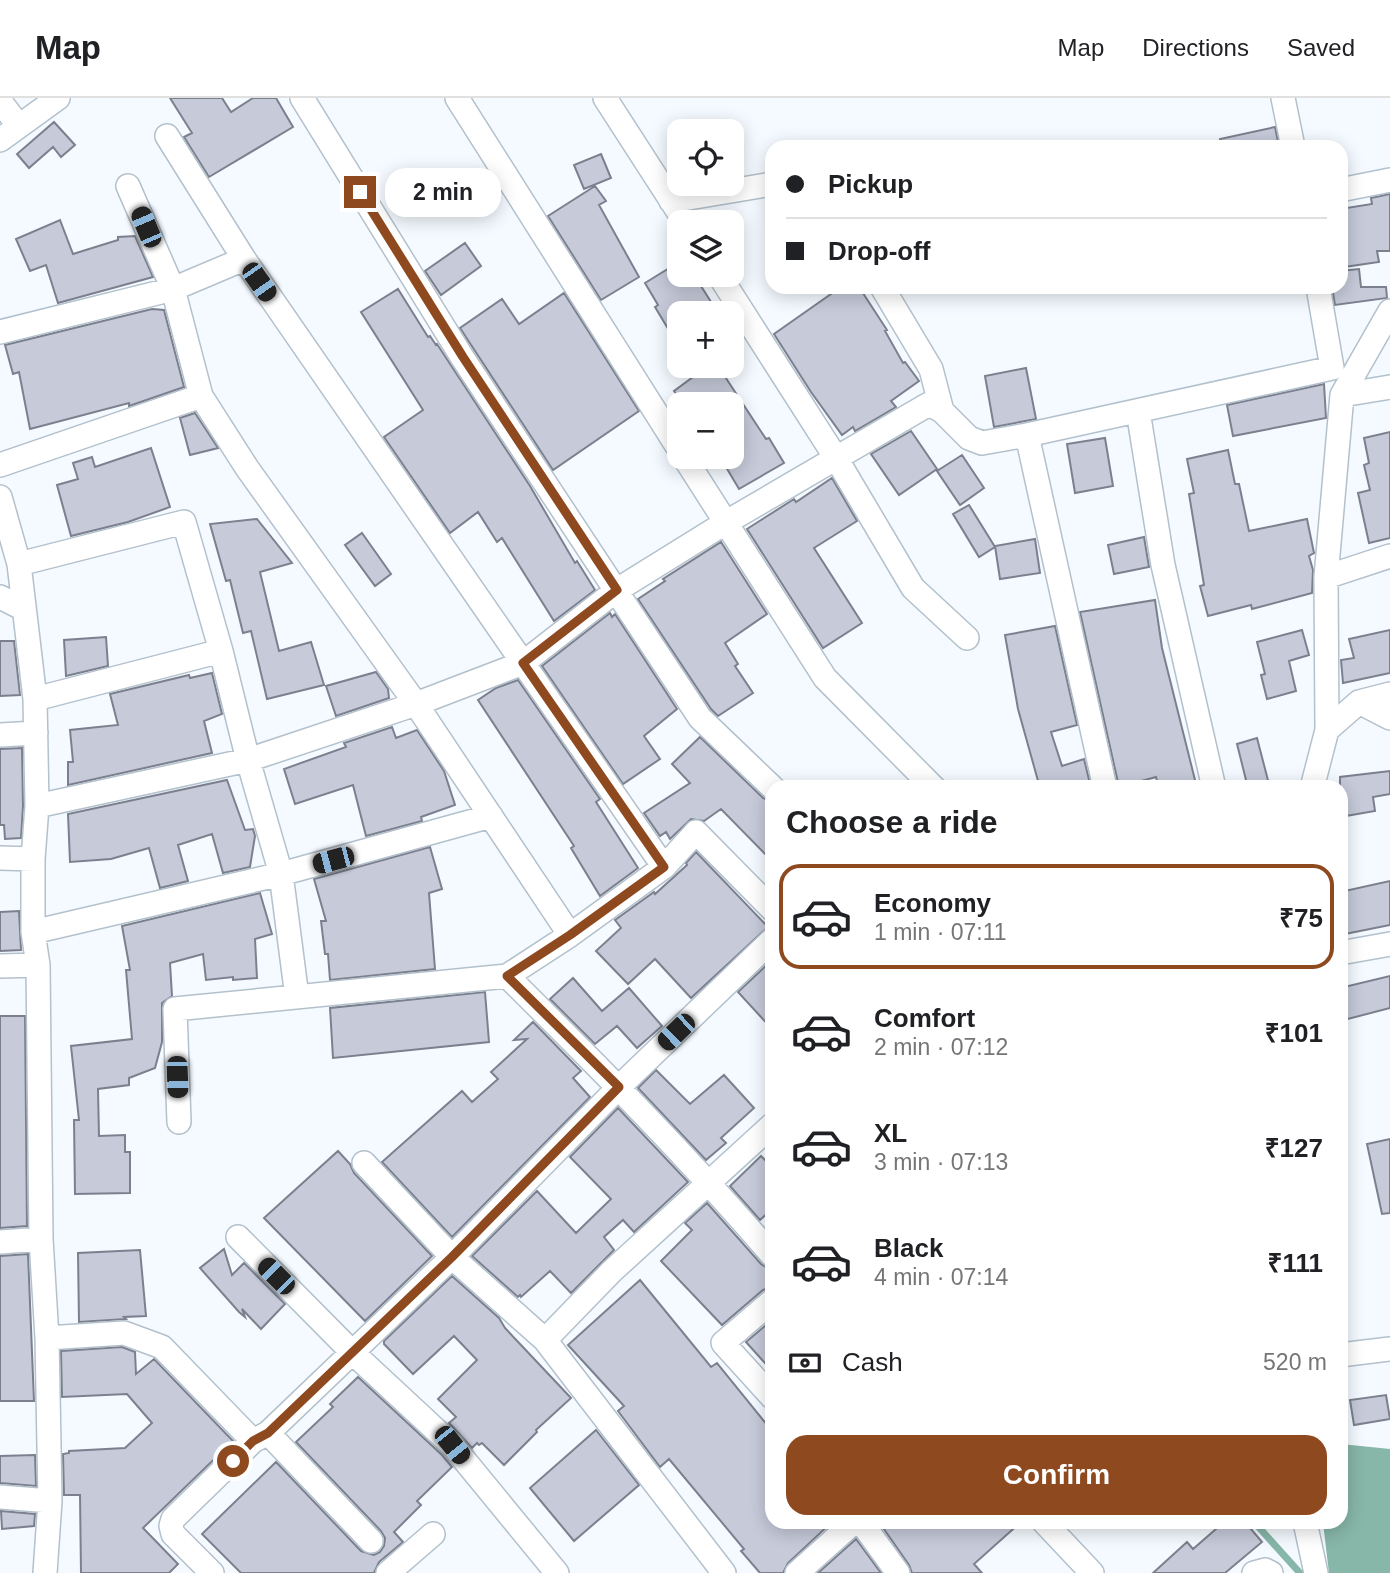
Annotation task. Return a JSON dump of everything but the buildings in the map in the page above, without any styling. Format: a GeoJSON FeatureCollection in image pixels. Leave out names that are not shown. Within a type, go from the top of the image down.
{"type":"FeatureCollection","features":[{"type":"Feature","properties":{"kind":"street"},"geometry":{"type":"LineString","coordinates":[[0,140],[58,98]]}},
{"type":"Feature","properties":{"kind":"street"},"geometry":{"type":"LineString","coordinates":[[302,98],[463,357],[700,718],[765,780]]}},
{"type":"Feature","properties":{"kind":"street"},"geometry":{"type":"LineString","coordinates":[[457,98],[667,430]]}},
{"type":"Feature","properties":{"kind":"street"},"geometry":{"type":"LineString","coordinates":[[605,98],[677,210]]}},
{"type":"Feature","properties":{"kind":"street"},"geometry":{"type":"LineString","coordinates":[[1283,98],[1292,140]]}},
{"type":"Feature","properties":{"kind":"street"},"geometry":{"type":"LineString","coordinates":[[0,101],[19,125]]}},
{"type":"Feature","properties":{"kind":"street"},"geometry":{"type":"LineString","coordinates":[[167,136],[244,259],[664,867]]}},
{"type":"Feature","properties":{"kind":"street"},"geometry":{"type":"LineString","coordinates":[[1348,188],[1390,180]]}},
{"type":"Feature","properties":{"kind":"street"},"geometry":{"type":"LineString","coordinates":[[671,201],[765,185]]}},
{"type":"Feature","properties":{"kind":"street"},"geometry":{"type":"LineString","coordinates":[[128,186],[173,289],[201,396],[254,479],[416,704],[570,935]]}},
{"type":"Feature","properties":{"kind":"street"},"geometry":{"type":"LineString","coordinates":[[0,332],[173,289],[244,259]]}},
{"type":"Feature","properties":{"kind":"street"},"geometry":{"type":"LineString","coordinates":[[727,287],[836,458],[913,588],[967,638]]}},
{"type":"Feature","properties":{"kind":"street"},"geometry":{"type":"LineString","coordinates":[[886,294],[931,369],[943,411]]}},
{"type":"Feature","properties":{"kind":"street"},"geometry":{"type":"LineString","coordinates":[[1319,294],[1332,368]]}},
{"type":"Feature","properties":{"kind":"street"},"geometry":{"type":"LineString","coordinates":[[1314,780],[1327,730],[1326,577],[1342,395],[1390,310]]}},
{"type":"Feature","properties":{"kind":"street"},"geometry":{"type":"LineString","coordinates":[[37,806],[248,760],[416,704],[523,663],[617,590],[725,523],[929,404],[943,411],[969,438],[982,443],[1332,368],[1356,370]]}},
{"type":"Feature","properties":{"kind":"street"},"geometry":{"type":"LineString","coordinates":[[1342,395],[1390,387]]}},
{"type":"Feature","properties":{"kind":"street"},"geometry":{"type":"LineString","coordinates":[[0,465],[201,396]]}},
{"type":"Feature","properties":{"kind":"street"},"geometry":{"type":"LineString","coordinates":[[1138,411],[1163,565],[1212,780]]}},
{"type":"Feature","properties":{"kind":"street"},"geometry":{"type":"LineString","coordinates":[[1027,435],[1103,780]]}},
{"type":"Feature","properties":{"kind":"street"},"geometry":{"type":"LineString","coordinates":[[691,469],[825,678],[926,780]]}},
{"type":"Feature","properties":{"kind":"street"},"geometry":{"type":"LineString","coordinates":[[0,497],[19,564],[35,699],[37,806],[33,859],[33,932],[38,965],[41,1239],[47,1338],[50,1501],[45,1573]]}},
{"type":"Feature","properties":{"kind":"street"},"geometry":{"type":"LineString","coordinates":[[19,564],[184,522],[281,874],[297,997]]}},
{"type":"Feature","properties":{"kind":"street"},"geometry":{"type":"LineString","coordinates":[[1326,577],[1390,556]]}},
{"type":"Feature","properties":{"kind":"street"},"geometry":{"type":"LineString","coordinates":[[0,597],[24,609]]}},
{"type":"Feature","properties":{"kind":"street"},"geometry":{"type":"LineString","coordinates":[[35,699],[221,651]]}},
{"type":"Feature","properties":{"kind":"street"},"geometry":{"type":"LineString","coordinates":[[1327,730],[1359,702],[1390,694]]}},
{"type":"Feature","properties":{"kind":"street"},"geometry":{"type":"LineString","coordinates":[[1359,702],[1390,718]]}},
{"type":"Feature","properties":{"kind":"street"},"geometry":{"type":"LineString","coordinates":[[0,735],[36,733]]}},
{"type":"Feature","properties":{"kind":"street"},"geometry":{"type":"LineString","coordinates":[[33,932],[281,874],[491,816]]}},
{"type":"Feature","properties":{"kind":"street"},"geometry":{"type":"LineString","coordinates":[[179,1122],[175,1009],[507,976],[570,935],[664,867],[695,832],[765,902]]}},
{"type":"Feature","properties":{"kind":"street"},"geometry":{"type":"LineString","coordinates":[[0,858],[33,859]]}},
{"type":"Feature","properties":{"kind":"street"},"geometry":{"type":"LineString","coordinates":[[1348,952],[1390,944]]}},
{"type":"Feature","properties":{"kind":"street"},"geometry":{"type":"LineString","coordinates":[[212,1573],[173,1534],[173,1520],[354,1353],[619,1087],[765,947]]}},
{"type":"Feature","properties":{"kind":"street"},"geometry":{"type":"LineString","coordinates":[[0,966],[38,965]]}},
{"type":"Feature","properties":{"kind":"street"},"geometry":{"type":"LineString","coordinates":[[507,976],[619,1087],[710,1183],[765,1247]]}},
{"type":"Feature","properties":{"kind":"street"},"geometry":{"type":"LineString","coordinates":[[545,1340],[612,1271],[765,1132]]}},
{"type":"Feature","properties":{"kind":"street"},"geometry":{"type":"LineString","coordinates":[[364,1163],[452,1257],[545,1340],[724,1573]]}},
{"type":"Feature","properties":{"kind":"street"},"geometry":{"type":"LineString","coordinates":[[238,1237],[354,1353],[452,1445],[557,1573]]}},
{"type":"Feature","properties":{"kind":"street"},"geometry":{"type":"LineString","coordinates":[[0,1242],[41,1239]]}},
{"type":"Feature","properties":{"kind":"street"},"geometry":{"type":"LineString","coordinates":[[765,1307],[723,1343],[765,1389]]}},
{"type":"Feature","properties":{"kind":"street"},"geometry":{"type":"LineString","coordinates":[[47,1338],[124,1333],[162,1347],[371,1541]]}},
{"type":"Feature","properties":{"kind":"street"},"geometry":{"type":"LineString","coordinates":[[1348,1354],[1390,1349]]}},
{"type":"Feature","properties":{"kind":"street"},"geometry":{"type":"LineString","coordinates":[[0,1497],[50,1501]]}},
{"type":"Feature","properties":{"kind":"street"},"geometry":{"type":"LineString","coordinates":[[797,1573],[846,1529]]}},
{"type":"Feature","properties":{"kind":"street"},"geometry":{"type":"LineString","coordinates":[[866,1529],[898,1573]]}},
{"type":"Feature","properties":{"kind":"street"},"geometry":{"type":"LineString","coordinates":[[1051,1529],[1092,1573]]}},
{"type":"Feature","properties":{"kind":"street"},"geometry":{"type":"LineString","coordinates":[[1306,1529],[1315,1573]]}},
{"type":"Feature","properties":{"kind":"street"},"geometry":{"type":"LineString","coordinates":[[388,1573],[433,1534]]}},
{"type":"Feature","properties":{"kind":"street"},"geometry":{"type":"LineString","coordinates":[[1254,1573],[1265,1570],[1270,1573]]}},
{"type":"Feature","properties":{"kind":"shaded area"},"geometry":{"type":"Polygon","coordinates":[[[1348,1445],[1390,1449],[1390,1573],[1329,1573],[1324,1529],[1348,1529],[1348,1445]]]}},
{"type":"Feature","properties":{"kind":"waterway"},"geometry":{"type":"LineString","coordinates":[[1260,1529],[1300,1573]]}},
{"type":"Feature","properties":{"kind":"route"},"geometry":{"type":"LineString","coordinates":[[233,1461],[253,1441],[268,1433],[354,1353],[619,1087],[507,976],[570,935],[664,867],[523,663],[617,590],[463,357],[360,192]]}}]}
